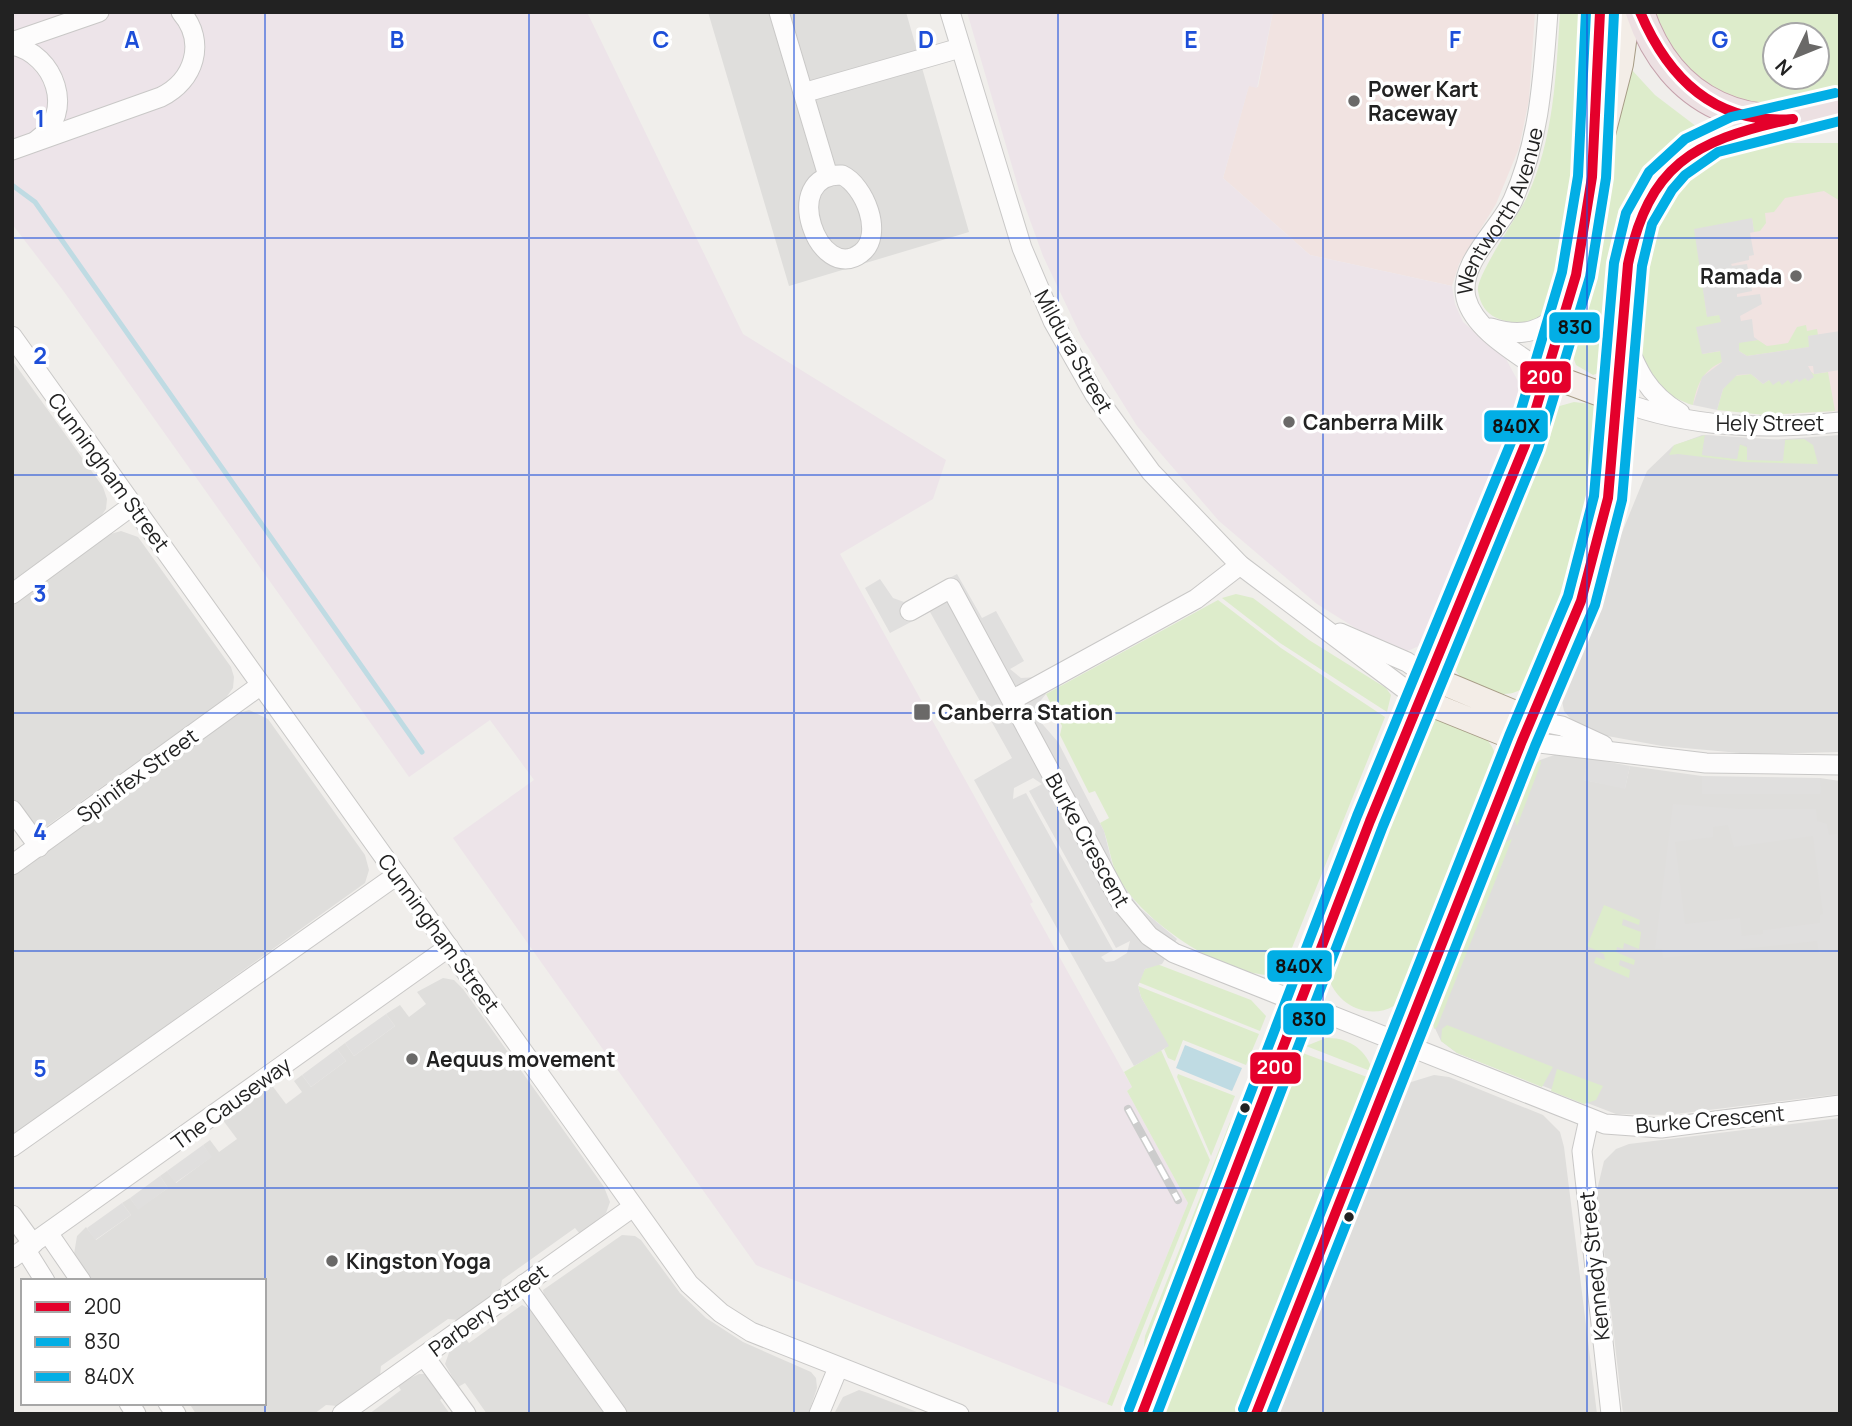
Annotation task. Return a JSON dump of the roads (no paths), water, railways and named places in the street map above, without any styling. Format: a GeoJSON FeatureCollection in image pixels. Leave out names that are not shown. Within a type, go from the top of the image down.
{"type":"FeatureCollection","features":[{"type":"Feature","properties":{"kind":"highway"},"geometry":{"type":"LineString","coordinates":[[1640,12],[1659,53],[1677,76],[1700,95],[1742,114],[1840,125]]}},
{"type":"Feature","properties":{"kind":"highway"},"geometry":{"type":"LineString","coordinates":[[1789,120],[1840,106]]}},
{"type":"Feature","properties":{"kind":"main road"},"geometry":{"type":"LineString","coordinates":[[1592,177],[1601,12]]}},
{"type":"Feature","properties":{"kind":"main road"},"geometry":{"type":"LineString","coordinates":[[1142,1414],[1298,1003],[1423,687],[1525,445],[1576,275],[1592,177],[1621,64],[1628,12]]}},
{"type":"Feature","properties":{"kind":"main road"},"geometry":{"type":"LineString","coordinates":[[1256,1414],[1581,601],[1608,498],[1634,229],[1643,204],[1676,163],[1702,145],[1736,131],[1789,120]]}},
{"type":"Feature","properties":{"kind":"main road"},"geometry":{"type":"LineString","coordinates":[[1546,374],[1619,401]]}},
{"type":"Feature","properties":{"kind":"main road"},"geometry":{"type":"LineString","coordinates":[[1423,687],[1527,731]]}},
{"type":"Feature","properties":{"kind":"street"},"geometry":{"type":"LineString","coordinates":[[12,43],[100,12]]}},
{"type":"Feature","properties":{"kind":"street"},"geometry":{"type":"LineString","coordinates":[[18,148],[161,97],[177,88],[192,67],[196,51],[194,34],[181,12]]}},
{"type":"Feature","properties":{"kind":"street"},"geometry":{"type":"LineString","coordinates":[[779,12],[828,176]]}},
{"type":"Feature","properties":{"kind":"street","name":"Mildura Street"},"geometry":{"type":"LineString","coordinates":[[950,12],[1007,208],[1037,288],[1072,357],[1102,405],[1151,471],[1240,565],[1310,620],[1423,687]]}},
{"type":"Feature","properties":{"kind":"street","name":"Wentworth Avenue"},"geometry":{"type":"LineString","coordinates":[[1546,374],[1483,325],[1468,304],[1465,281],[1472,264],[1512,201],[1533,145],[1541,106],[1548,12]]}},
{"type":"Feature","properties":{"kind":"street"},"geometry":{"type":"LineString","coordinates":[[12,43],[43,62],[54,76],[58,91],[52,123],[18,148]]}},
{"type":"Feature","properties":{"kind":"street"},"geometry":{"type":"LineString","coordinates":[[803,93],[961,48]]}},
{"type":"Feature","properties":{"kind":"street"},"geometry":{"type":"LineString","coordinates":[[1483,325],[1511,334],[1529,333],[1548,324],[1567,305]]}},
{"type":"Feature","properties":{"kind":"street"},"geometry":{"type":"LineString","coordinates":[[1623,334],[1639,374],[1650,391],[1661,401],[1699,423]]}},
{"type":"Feature","properties":{"kind":"street","name":"Cunningham Street"},"geometry":{"type":"LineString","coordinates":[[12,336],[689,1284],[721,1313],[760,1336],[959,1414]]}},
{"type":"Feature","properties":{"kind":"street","name":"Hely Street"},"geometry":{"type":"LineString","coordinates":[[1619,401],[1699,423],[1738,427],[1840,422]]}},
{"type":"Feature","properties":{"kind":"street"},"geometry":{"type":"LineString","coordinates":[[12,594],[133,505]]}},
{"type":"Feature","properties":{"kind":"street"},"geometry":{"type":"LineString","coordinates":[[1012,700],[1196,599],[1240,565]]}},
{"type":"Feature","properties":{"kind":"street","name":"Burke Crescent"},"geometry":{"type":"LineString","coordinates":[[910,611],[951,588],[1113,890],[1137,925],[1160,945],[1181,957],[1589,1119],[1620,1127],[1661,1128],[1840,1105]]}},
{"type":"Feature","properties":{"kind":"street","name":"Spinifex Street"},"geometry":{"type":"LineString","coordinates":[[12,865],[261,685]]}},
{"type":"Feature","properties":{"kind":"street"},"geometry":{"type":"LineString","coordinates":[[1527,731],[1617,752],[1706,763],[1840,765]]}},
{"type":"Feature","properties":{"kind":"street"},"geometry":{"type":"LineString","coordinates":[[12,810],[39,847]]}},
{"type":"Feature","properties":{"kind":"street"},"geometry":{"type":"LineString","coordinates":[[12,1147],[397,875]]}},
{"type":"Feature","properties":{"kind":"street","name":"The Causeway"},"geometry":{"type":"LineString","coordinates":[[30,1246],[449,947]]}},
{"type":"Feature","properties":{"kind":"street","name":"Kennedy Street"},"geometry":{"type":"LineString","coordinates":[[1589,1119],[1581,1150],[1611,1414]]}},
{"type":"Feature","properties":{"kind":"street","name":"Parbery Street"},"geometry":{"type":"LineString","coordinates":[[342,1414],[633,1207]]}},
{"type":"Feature","properties":{"kind":"street"},"geometry":{"type":"LineString","coordinates":[[12,1215],[30,1246],[44,1279]]}},
{"type":"Feature","properties":{"kind":"street"},"geometry":{"type":"LineString","coordinates":[[30,1246],[78,1279]]}},
{"type":"Feature","properties":{"kind":"street"},"geometry":{"type":"LineString","coordinates":[[524,1284],[617,1414]]}},
{"type":"Feature","properties":{"kind":"street"},"geometry":{"type":"LineString","coordinates":[[424,1356],[466,1414]]}},
{"type":"Feature","properties":{"kind":"street"},"geometry":{"type":"LineString","coordinates":[[819,1414],[838,1367]]}},
{"type":"Feature","properties":{"kind":"water"},"geometry":{"type":"Polygon","coordinates":[[[1185,1045],[1242,1068],[1232,1091],[1176,1068],[1185,1045]]]}},
{"type":"Feature","properties":{"kind":"waterway"},"geometry":{"type":"LineString","coordinates":[[12,185],[35,202],[422,752]]}},
{"type":"Feature","properties":{"kind":"railway"},"geometry":{"type":"LineString","coordinates":[[1128,1109],[1178,1200]]}},
{"type":"Feature","properties":{"kind":"place","name":"Power Kart Raceway"},"geometry":{"type":"Point","coordinates":[1354,101]}},
{"type":"Feature","properties":{"kind":"place","name":"Ramada"},"geometry":{"type":"Point","coordinates":[1796,276]}},
{"type":"Feature","properties":{"kind":"place","name":"Canberra Milk"},"geometry":{"type":"Point","coordinates":[1289,422]}},
{"type":"Feature","properties":{"kind":"place","name":"Canberra Station"},"geometry":{"type":"Point","coordinates":[922,712]}},
{"type":"Feature","properties":{"kind":"place","name":"Aequus movement"},"geometry":{"type":"Point","coordinates":[412,1059]}},
{"type":"Feature","properties":{"kind":"place","name":"Kingston Yoga"},"geometry":{"type":"Point","coordinates":[332,1261]}}]}
